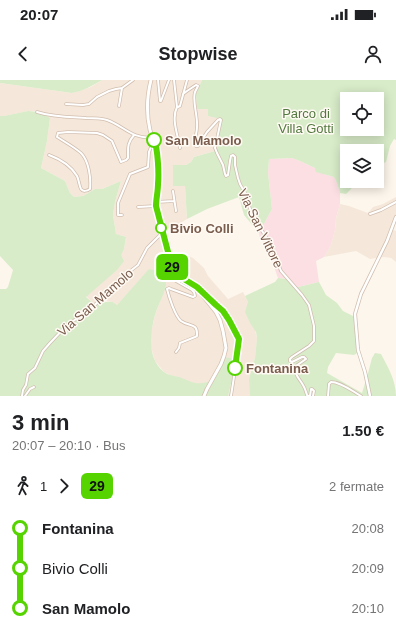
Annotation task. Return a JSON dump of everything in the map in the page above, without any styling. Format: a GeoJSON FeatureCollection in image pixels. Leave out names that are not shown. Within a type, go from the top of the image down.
{"type":"FeatureCollection","features":[{"type":"Feature","properties":{"kind":"main road"},"geometry":{"type":"LineString","coordinates":[[151,80],[147,103],[147,117],[156,151],[158,174],[156,206],[170,263],[174,273],[195,286],[216,312],[220,320],[225,343],[225,352],[221,364],[204,396]]}},
{"type":"Feature","properties":{"kind":"street"},"geometry":{"type":"LineString","coordinates":[[66,104],[83,106],[89,104],[97,97],[109,91],[122,88],[133,80]]}},
{"type":"Feature","properties":{"kind":"street"},"geometry":{"type":"LineString","coordinates":[[158,80],[161,101],[169,80]]}},
{"type":"Feature","properties":{"kind":"street"},"geometry":{"type":"LineString","coordinates":[[174,80],[177,107]]}},
{"type":"Feature","properties":{"kind":"street"},"geometry":{"type":"LineString","coordinates":[[180,148],[174,121],[175,109],[180,106],[187,80]]}},
{"type":"Feature","properties":{"kind":"street","name":"Via San Vittore"},"geometry":{"type":"LineString","coordinates":[[183,94],[192,87],[198,86],[195,92],[197,120],[196,146],[198,146],[207,132],[218,120],[221,120],[215,148],[223,165],[225,174],[226,176],[228,175],[231,156],[233,155],[235,157],[238,178],[245,193],[252,215],[271,245],[282,271],[309,305],[314,326],[314,341],[290,359],[292,362],[302,357],[306,359],[296,366],[295,371],[308,396]]}},
{"type":"Feature","properties":{"kind":"street"},"geometry":{"type":"LineString","coordinates":[[119,106],[122,88]]}},
{"type":"Feature","properties":{"kind":"street"},"geometry":{"type":"LineString","coordinates":[[37,112],[59,116],[106,120],[134,135],[153,138],[149,152],[148,167],[130,174],[118,203],[118,216],[122,215]]}},
{"type":"Feature","properties":{"kind":"street"},"geometry":{"type":"LineString","coordinates":[[49,155],[64,163],[77,177],[81,189],[87,190],[90,189],[90,175],[82,154],[57,137],[58,132],[97,133],[103,135],[112,141],[121,162],[128,158],[128,144],[134,135]]}},
{"type":"Feature","properties":{"kind":"street"},"geometry":{"type":"LineString","coordinates":[[173,191],[176,211]]}},
{"type":"Feature","properties":{"kind":"street"},"geometry":{"type":"LineString","coordinates":[[156,202],[174,201]]}},
{"type":"Feature","properties":{"kind":"street"},"geometry":{"type":"LineString","coordinates":[[370,214],[396,202]]}},
{"type":"Feature","properties":{"kind":"street"},"geometry":{"type":"LineString","coordinates":[[138,208],[156,206]]}},
{"type":"Feature","properties":{"kind":"street"},"geometry":{"type":"LineString","coordinates":[[370,396],[365,372],[358,350],[355,314],[361,294],[387,241],[396,217]]}},
{"type":"Feature","properties":{"kind":"street","name":"Via San Mamolo"},"geometry":{"type":"LineString","coordinates":[[22,396],[28,374],[35,368],[43,351],[68,324],[88,312],[119,280],[138,265],[147,248],[162,232]]}},
{"type":"Feature","properties":{"kind":"street"},"geometry":{"type":"LineString","coordinates":[[174,273],[176,281],[192,290],[195,296],[193,297],[168,288],[167,289],[172,304],[177,316],[182,321],[194,326],[198,333],[196,337],[180,343],[176,352]]}},
{"type":"Feature","properties":{"kind":"street"},"geometry":{"type":"LineString","coordinates":[[195,286],[223,311],[239,339],[231,396]]}},
{"type":"Feature","properties":{"kind":"street"},"geometry":{"type":"LineString","coordinates":[[328,396],[329,384],[331,382],[335,382],[349,388],[360,396]]}},
{"type":"Feature","properties":{"kind":"street"},"geometry":{"type":"LineString","coordinates":[[25,396],[30,389],[34,387]]}},
{"type":"Feature","properties":{"kind":"street","name":"Via San Vittore"},"geometry":{"type":"LineString","coordinates":[[308,396],[310,396],[311,389],[314,391],[313,396]]}},
{"type":"Feature","properties":{"kind":"shaded area"},"geometry":{"type":"Polygon","coordinates":[[[102,80],[202,80],[196,94],[208,109],[222,119],[217,132],[215,151],[194,157],[191,162],[186,165],[185,186],[187,219],[167,229],[174,257],[187,255],[193,258],[204,268],[208,276],[228,299],[243,292],[248,302],[257,338],[250,396],[228,396],[232,380],[211,381],[202,384],[195,384],[164,372],[155,361],[150,337],[155,315],[166,284],[165,278],[149,270],[117,305],[113,302],[106,301],[93,303],[86,296],[93,290],[124,249],[126,237],[116,234],[113,215],[121,181],[102,189],[95,189],[83,196],[74,197],[70,193],[65,181],[41,168],[50,118],[34,111],[0,116],[0,83],[72,93],[91,87],[102,80]]]}},
{"type":"Feature","properties":{"kind":"shaded area"},"geometry":{"type":"Polygon","coordinates":[[[292,158],[315,168],[324,174],[334,177],[340,193],[340,204],[331,245],[324,257],[316,261],[319,282],[294,288],[287,279],[278,278],[266,244],[260,239],[259,233],[272,209],[268,173],[269,159],[292,158]]]}},
{"type":"Feature","properties":{"kind":"shaded area"},"geometry":{"type":"Polygon","coordinates":[[[396,197],[396,219],[391,229],[396,231],[396,262],[391,258],[384,257],[370,259],[356,251],[324,257],[331,245],[340,204],[368,213],[373,207],[383,204],[396,197]]]}},
{"type":"Feature","properties":{"kind":"green space"},"geometry":{"type":"Polygon","coordinates":[[[0,80],[102,80],[87,88],[72,93],[0,83],[0,80]]]}},
{"type":"Feature","properties":{"kind":"green space","name":"Parco di Villa Gotti"},"geometry":{"type":"Polygon","coordinates":[[[202,80],[396,80],[396,140],[394,139],[390,146],[386,162],[384,163],[384,144],[340,144],[340,188],[352,188],[346,194],[340,193],[334,177],[316,172],[315,168],[300,161],[292,158],[269,159],[268,173],[272,209],[259,233],[244,215],[239,197],[207,209],[187,219],[185,186],[173,186],[173,165],[186,165],[191,162],[194,157],[215,151],[217,132],[222,119],[208,116],[208,109],[197,109],[196,94],[202,80]]]}},
{"type":"Feature","properties":{"kind":"green space"},"geometry":{"type":"Polygon","coordinates":[[[28,111],[40,113],[50,118],[41,168],[65,181],[70,193],[74,197],[83,196],[95,189],[102,189],[121,181],[113,215],[116,234],[126,237],[124,249],[121,255],[124,261],[117,270],[86,297],[93,303],[113,302],[117,305],[149,269],[165,273],[166,285],[155,315],[151,338],[152,353],[155,360],[164,372],[197,383],[211,381],[223,357],[235,359],[228,396],[0,396],[0,289],[6,289],[8,287],[13,270],[0,256],[0,116],[28,111]]]}},
{"type":"Feature","properties":{"kind":"green space"},"geometry":{"type":"Polygon","coordinates":[[[278,278],[287,279],[294,288],[319,282],[326,295],[337,303],[343,311],[355,317],[359,352],[354,355],[336,353],[328,367],[327,373],[362,393],[372,358],[375,353],[381,354],[393,380],[396,396],[250,396],[249,379],[255,358],[257,338],[256,332],[245,312],[248,302],[245,296],[275,282],[278,278]]]}},
{"type":"Feature","properties":{"kind":"bus line","name":"29"},"geometry":{"type":"LineString","coordinates":[[154,140],[158,174],[156,206],[174,273],[197,287],[223,311],[229,320],[239,339],[235,368]]}},
{"type":"Feature","properties":{"kind":"place","name":"San Mamolo"},"geometry":{"type":"Point","coordinates":[154,140]}},
{"type":"Feature","properties":{"kind":"place","name":"Bivio Colli"},"geometry":{"type":"Point","coordinates":[161,228]}},
{"type":"Feature","properties":{"kind":"place","name":"Fontanina"},"geometry":{"type":"Point","coordinates":[235,368]}}]}
